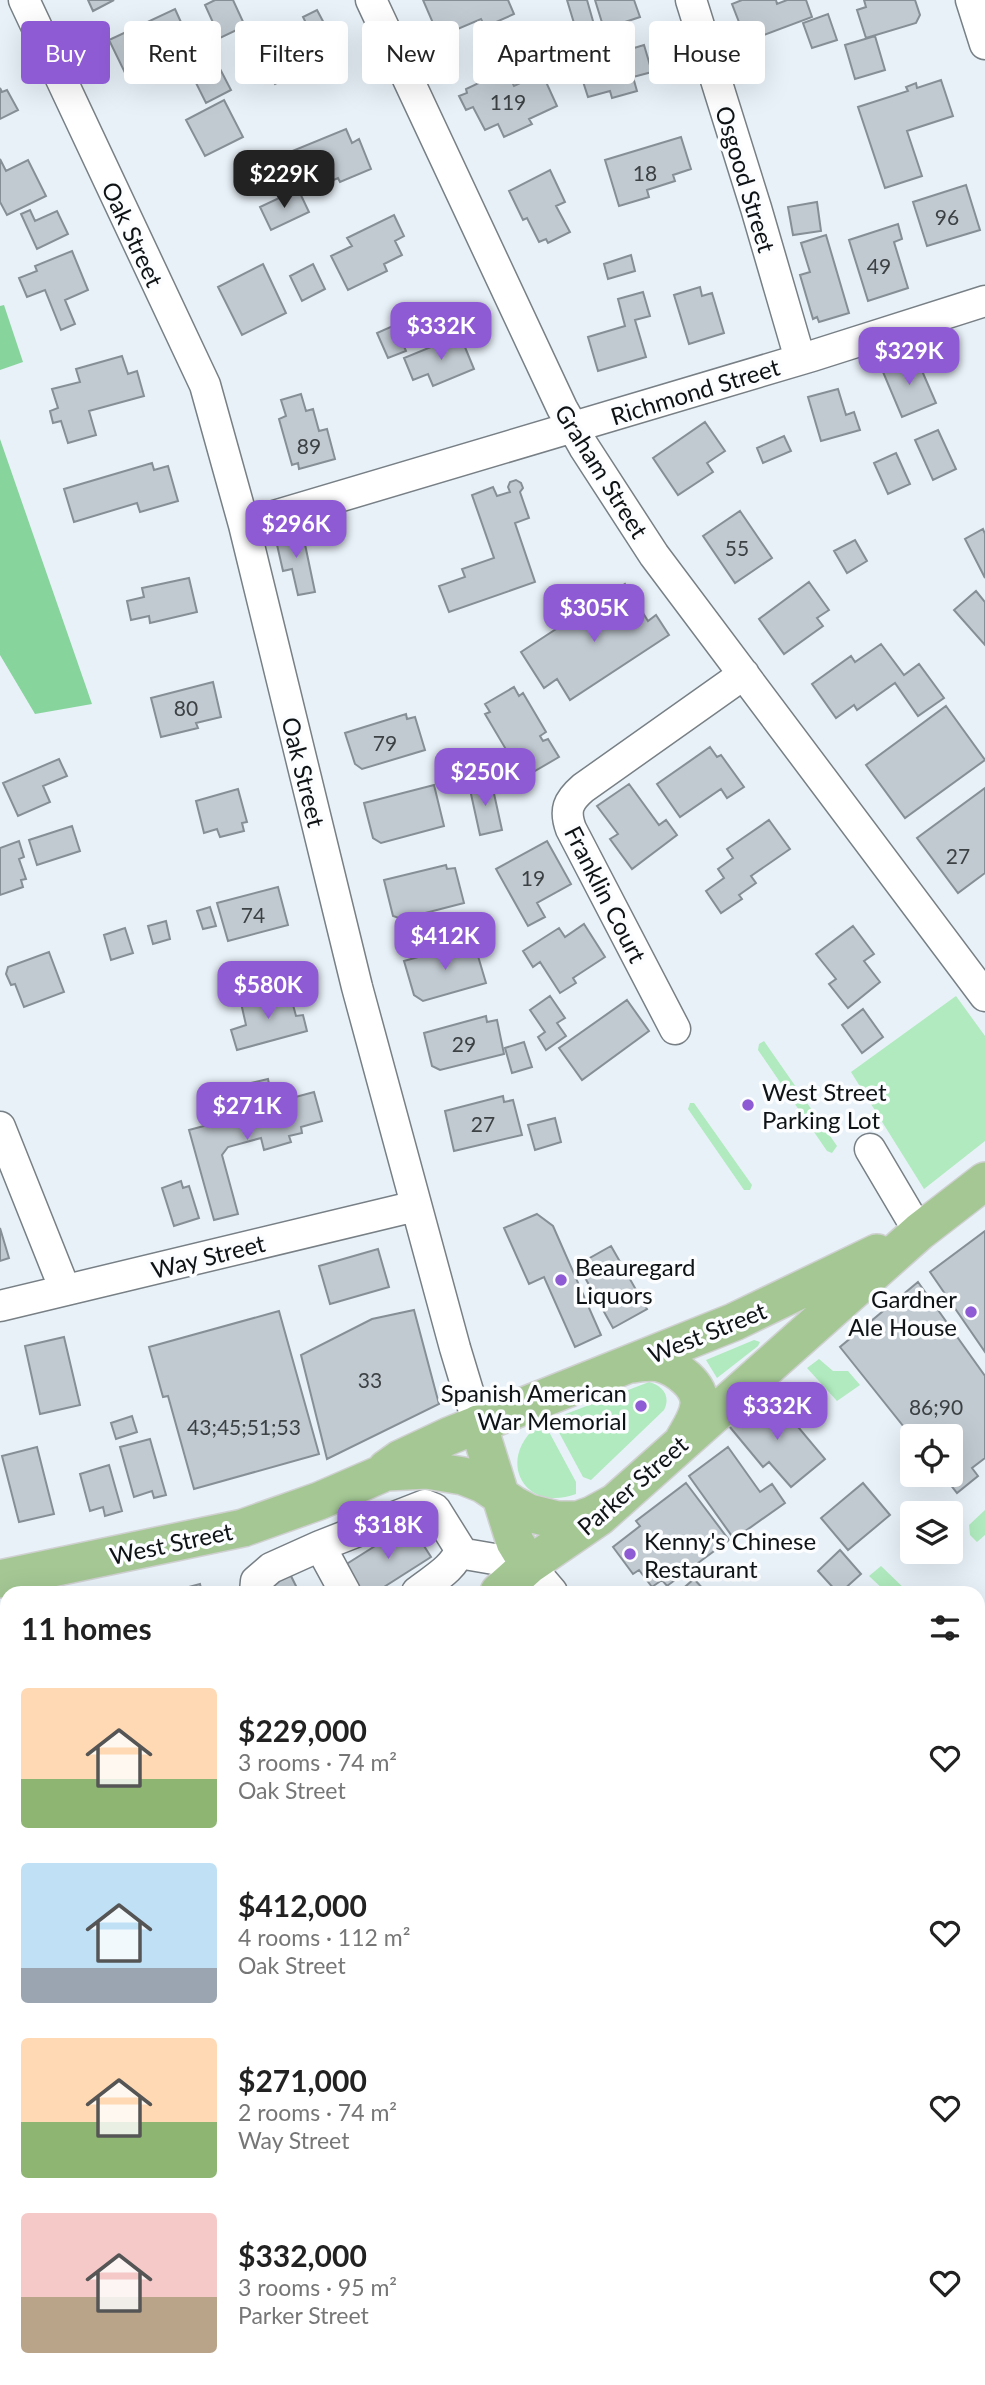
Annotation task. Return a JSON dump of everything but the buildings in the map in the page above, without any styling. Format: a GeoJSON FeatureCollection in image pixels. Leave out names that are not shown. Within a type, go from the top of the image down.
{"type":"FeatureCollection","features":[{"type":"Feature","properties":{"kind":"main road","name":"Parker Street"},"geometry":{"type":"LineString","coordinates":[[506,1586],[529,1565],[588,1525],[616,1502],[919,1232],[985,1181]]}},
{"type":"Feature","properties":{"kind":"main road","name":"West Street"},"geometry":{"type":"LineString","coordinates":[[390,1473],[400,1459],[478,1424],[755,1313],[919,1232]]}},
{"type":"Feature","properties":{"kind":"main road"},"geometry":{"type":"LineString","coordinates":[[628,1364],[662,1363],[677,1371],[693,1386],[699,1407],[683,1442]]}},
{"type":"Feature","properties":{"kind":"main road","name":"Oak Street"},"geometry":{"type":"LineString","coordinates":[[478,1424],[515,1542],[529,1565]]}},
{"type":"Feature","properties":{"kind":"main road","name":"West Street"},"geometry":{"type":"LineString","coordinates":[[0,1579],[243,1528],[390,1473],[427,1470],[463,1476],[483,1484],[538,1516],[567,1520],[592,1515],[616,1502]]}},
{"type":"Feature","properties":{"kind":"street","name":"Oak Street"},"geometry":{"type":"LineString","coordinates":[[24,0],[205,385],[244,525],[357,987],[454,1348],[478,1424]]}},
{"type":"Feature","properties":{"kind":"street","name":"Graham Street"},"geometry":{"type":"LineString","coordinates":[[372,0],[572,427],[654,555],[980,978]]}},
{"type":"Feature","properties":{"kind":"street","name":"Osgood Street"},"geometry":{"type":"LineString","coordinates":[[691,0],[800,359]]}},
{"type":"Feature","properties":{"kind":"street"},"geometry":{"type":"LineString","coordinates":[[971,0],[985,44]]}},
{"type":"Feature","properties":{"kind":"street","name":"Richmond Street"},"geometry":{"type":"LineString","coordinates":[[244,525],[985,301]]}},
{"type":"Feature","properties":{"kind":"street","name":"Franklin Court"},"geometry":{"type":"LineString","coordinates":[[675,1029],[571,829],[566,816],[568,805],[583,788],[744,674]]}},
{"type":"Feature","properties":{"kind":"street"},"geometry":{"type":"LineString","coordinates":[[0,1127],[65,1290]]}},
{"type":"Feature","properties":{"kind":"street"},"geometry":{"type":"LineString","coordinates":[[870,1149],[919,1232]]}},
{"type":"Feature","properties":{"kind":"street","name":"Way Street"},"geometry":{"type":"LineString","coordinates":[[0,1306],[416,1206]]}},
{"type":"Feature","properties":{"kind":"street"},"geometry":{"type":"LineString","coordinates":[[390,1473],[420,1505]]}},
{"type":"Feature","properties":{"kind":"street"},"geometry":{"type":"LineString","coordinates":[[256,1586],[262,1574],[320,1546],[420,1505],[435,1509],[459,1545],[459,1553],[451,1565],[425,1586]]}},
{"type":"Feature","properties":{"kind":"street"},"geometry":{"type":"LineString","coordinates":[[320,1546],[342,1586]]}},
{"type":"Feature","properties":{"kind":"street"},"geometry":{"type":"LineString","coordinates":[[459,1553],[529,1565],[547,1586]]}},
{"type":"Feature","properties":{"kind":"green space"},"geometry":{"type":"Polygon","coordinates":[[[4,305],[23,362],[0,370],[0,306],[4,305]]]}},
{"type":"Feature","properties":{"kind":"green space"},"geometry":{"type":"Polygon","coordinates":[[[0,439],[92,704],[35,714],[0,655],[0,439]]]}},
{"type":"Feature","properties":{"kind":"green space"},"geometry":{"type":"Polygon","coordinates":[[[956,996],[985,1036],[985,1141],[924,1189],[851,1072],[956,996]]]}},
{"type":"Feature","properties":{"kind":"green space"},"geometry":{"type":"Polygon","coordinates":[[[764,1041],[837,1146],[832,1153],[827,1151],[758,1050],[759,1044],[764,1041]]]}},
{"type":"Feature","properties":{"kind":"green space"},"geometry":{"type":"Polygon","coordinates":[[[690,1103],[694,1103],[752,1185],[750,1190],[744,1190],[688,1109],[690,1103]]]}},
{"type":"Feature","properties":{"kind":"green space"},"geometry":{"type":"Polygon","coordinates":[[[754,1340],[760,1342],[758,1346],[717,1378],[706,1360],[754,1340]]]}},
{"type":"Feature","properties":{"kind":"green space"},"geometry":{"type":"Polygon","coordinates":[[[819,1359],[833,1371],[848,1371],[860,1385],[837,1401],[807,1368],[819,1359]]]}},
{"type":"Feature","properties":{"kind":"green space"},"geometry":{"type":"Polygon","coordinates":[[[649,1382],[664,1392],[667,1400],[664,1410],[591,1480],[583,1477],[555,1425],[558,1417],[649,1382]]]}},
{"type":"Feature","properties":{"kind":"green space"},"geometry":{"type":"Polygon","coordinates":[[[537,1426],[548,1430],[576,1482],[576,1494],[558,1498],[543,1496],[522,1481],[518,1454],[537,1426]]]}},
{"type":"Feature","properties":{"kind":"green space"},"geometry":{"type":"Polygon","coordinates":[[[985,1510],[985,1535],[977,1542],[970,1535],[969,1525],[985,1510]]]}},
{"type":"Feature","properties":{"kind":"green space"},"geometry":{"type":"Polygon","coordinates":[[[881,1566],[902,1586],[880,1586],[869,1576],[881,1566]]]}},
{"type":"Feature","properties":{"kind":"place","name":"West Street Parking Lot"},"geometry":{"type":"Point","coordinates":[748,1105]}},
{"type":"Feature","properties":{"kind":"place","name":"Beauregard Liquors"},"geometry":{"type":"Point","coordinates":[561,1280]}},
{"type":"Feature","properties":{"kind":"place","name":"Gardner Ale House"},"geometry":{"type":"Point","coordinates":[971,1312]}},
{"type":"Feature","properties":{"kind":"place","name":"Spanish American War Memorial"},"geometry":{"type":"Point","coordinates":[641,1406]}},
{"type":"Feature","properties":{"kind":"place","name":"Kenny's Chinese Restaurant"},"geometry":{"type":"Point","coordinates":[630,1554]}}]}
